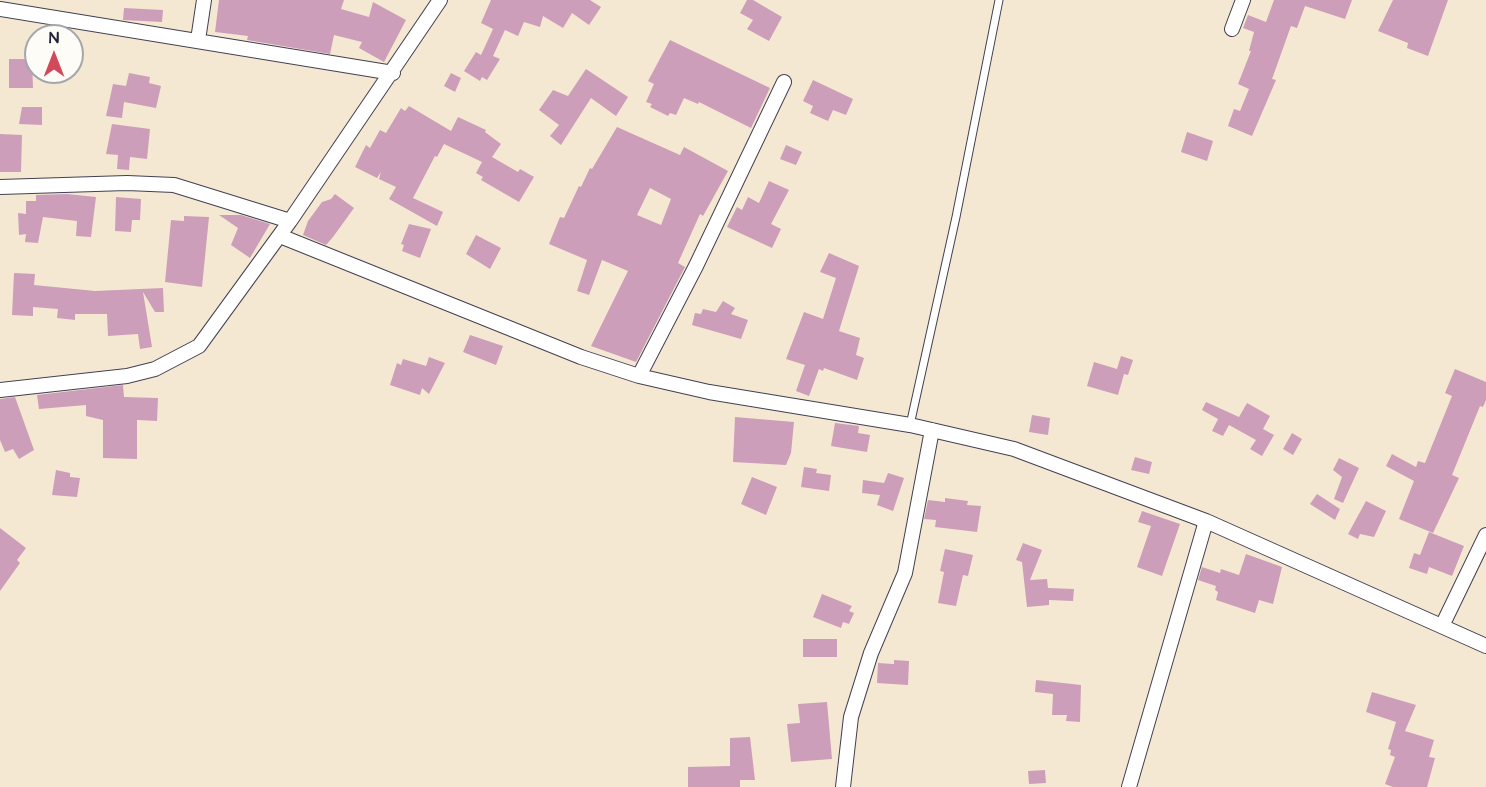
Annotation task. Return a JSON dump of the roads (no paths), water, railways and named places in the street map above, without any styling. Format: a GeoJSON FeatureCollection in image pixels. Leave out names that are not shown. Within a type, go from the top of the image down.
{"type":"FeatureCollection","features":[{"type":"Feature","properties":{"kind":"street"},"geometry":{"type":"LineString","coordinates":[[198,40],[204,0]]}},
{"type":"Feature","properties":{"kind":"street"},"geometry":{"type":"LineString","coordinates":[[0,390],[126,376],[175,360],[199,346],[280,236],[393,73],[440,0]]}},
{"type":"Feature","properties":{"kind":"street"},"geometry":{"type":"LineString","coordinates":[[1232,29],[1243,0]]}},
{"type":"Feature","properties":{"kind":"street"},"geometry":{"type":"LineString","coordinates":[[0,9],[393,73]]}},
{"type":"Feature","properties":{"kind":"street"},"geometry":{"type":"LineString","coordinates":[[639,376],[696,266],[784,82]]}},
{"type":"Feature","properties":{"kind":"street"},"geometry":{"type":"LineString","coordinates":[[0,187],[127,183],[174,185],[290,221]]}},
{"type":"Feature","properties":{"kind":"street"},"geometry":{"type":"LineString","coordinates":[[280,236],[581,357],[639,376],[709,392],[910,425],[1014,449],[1206,521],[1486,646]]}},
{"type":"Feature","properties":{"kind":"street"},"geometry":{"type":"LineString","coordinates":[[843,787],[851,717],[871,653],[905,573],[932,430]]}},
{"type":"Feature","properties":{"kind":"street"},"geometry":{"type":"LineString","coordinates":[[1129,787],[1206,521]]}},
{"type":"Feature","properties":{"kind":"street"},"geometry":{"type":"LineString","coordinates":[[1442,626],[1486,535]]}},
{"type":"Feature","properties":{"kind":"lane"},"geometry":{"type":"LineString","coordinates":[[910,425],[956,217],[999,0]]}}]}
